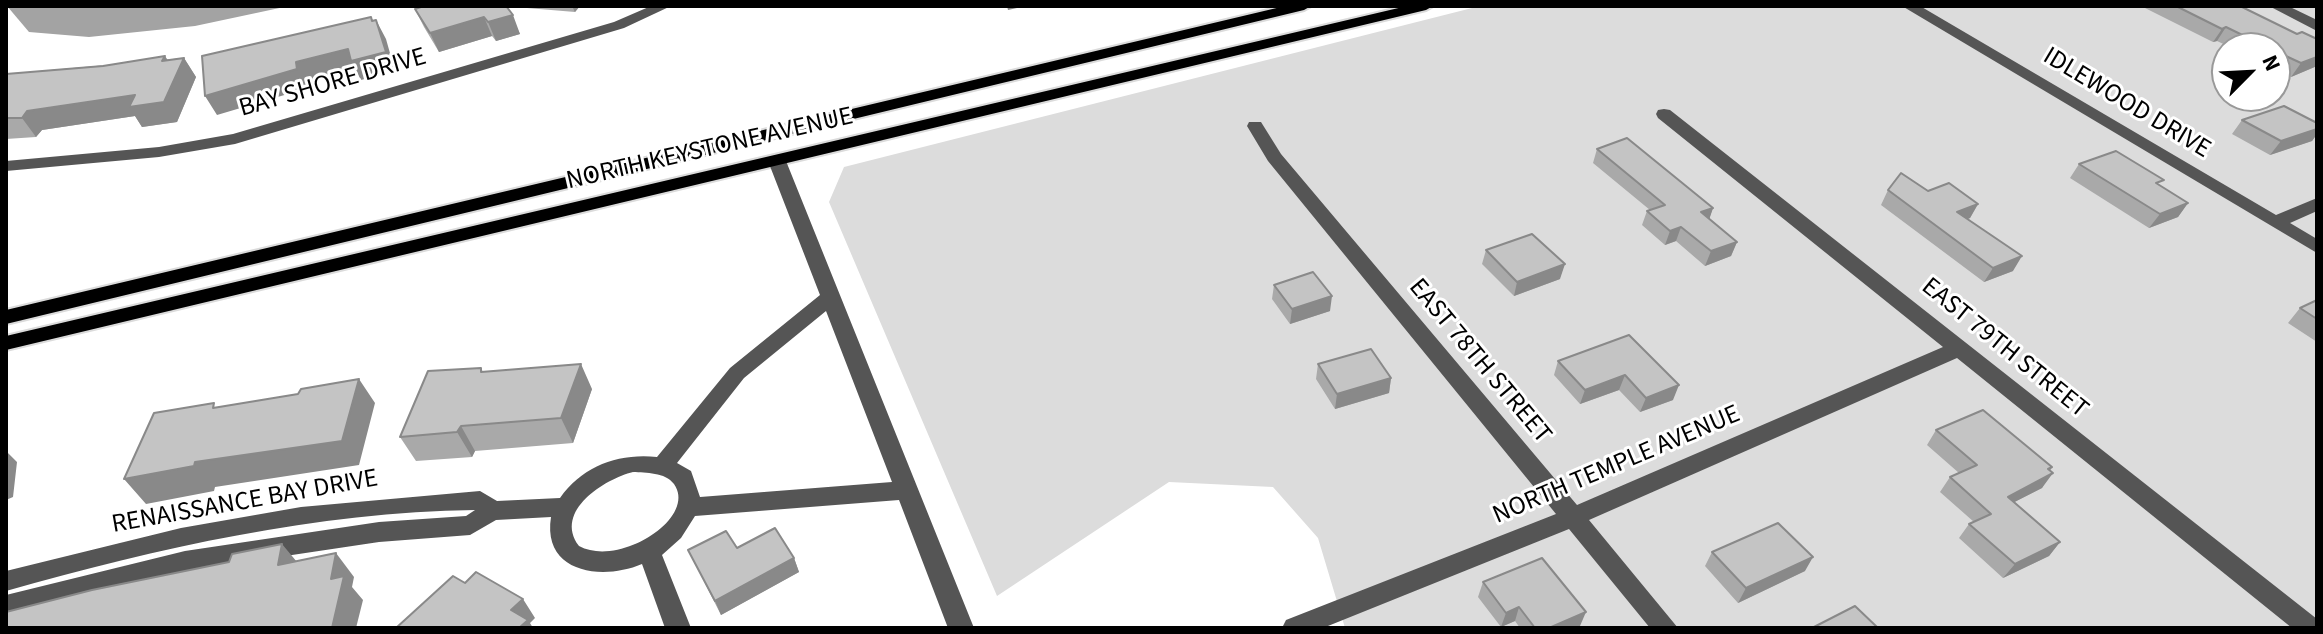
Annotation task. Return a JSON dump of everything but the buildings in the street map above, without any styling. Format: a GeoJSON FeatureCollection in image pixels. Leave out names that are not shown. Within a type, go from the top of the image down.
{"type":"FeatureCollection","features":[{"type":"Feature","properties":{"kind":"main road","name":"NORTH KEYSTONE AVENUE"},"geometry":{"type":"LineString","coordinates":[[6,317],[1304,6]]}},
{"type":"Feature","properties":{"kind":"main road","name":"NORTH KEYSTONE AVENUE"},"geometry":{"type":"LineString","coordinates":[[6,343],[1426,6]]}},
{"type":"Feature","properties":{"kind":"street","name":"BAY SHORE DRIVE"},"geometry":{"type":"LineString","coordinates":[[6,166],[184,149],[260,133],[619,25],[664,6]]}},
{"type":"Feature","properties":{"kind":"street","name":"IDLEWOOD DRIVE"},"geometry":{"type":"LineString","coordinates":[[1909,6],[2317,247]]}},
{"type":"Feature","properties":{"kind":"street"},"geometry":{"type":"LineString","coordinates":[[2276,6],[2317,26]]}},
{"type":"Feature","properties":{"kind":"street","name":"EAST 79TH STREET"},"geometry":{"type":"LineString","coordinates":[[1664,114],[2310,628]]}},
{"type":"Feature","properties":{"kind":"street","name":"EAST 78TH STREET"},"geometry":{"type":"LineString","coordinates":[[1255,126],[1274,157],[1665,628]]}},
{"type":"Feature","properties":{"kind":"street"},"geometry":{"type":"LineString","coordinates":[[777,161],[961,628]]}},
{"type":"Feature","properties":{"kind":"street"},"geometry":{"type":"LineString","coordinates":[[2275,222],[2317,204]]}},
{"type":"Feature","properties":{"kind":"street"},"geometry":{"type":"LineString","coordinates":[[663,465],[737,373],[830,297]]}},
{"type":"Feature","properties":{"kind":"street","name":"NORTH TEMPLE AVENUE"},"geometry":{"type":"LineString","coordinates":[[1295,628],[1571,518],[1959,349]]}},
{"type":"Feature","properties":{"kind":"street"},"geometry":{"type":"LineString","coordinates":[[633,463],[663,465],[674,471],[687,485],[689,507],[673,535],[649,552],[619,563],[598,563],[574,555],[560,536],[559,527],[565,507],[589,481],[613,468],[633,463]]}},
{"type":"Feature","properties":{"kind":"street"},"geometry":{"type":"LineString","coordinates":[[689,507],[907,490]]}},
{"type":"Feature","properties":{"kind":"street","name":"RENAISSANCE BAY DRIVE"},"geometry":{"type":"LineString","coordinates":[[6,581],[183,537],[356,510],[480,500],[492,511]]}},
{"type":"Feature","properties":{"kind":"street","name":"RENAISSANCE BAY DRIVE"},"geometry":{"type":"LineString","coordinates":[[6,606],[185,561],[379,532],[470,525],[492,511],[565,507]]}},
{"type":"Feature","properties":{"kind":"street"},"geometry":{"type":"LineString","coordinates":[[649,552],[678,628]]}},
{"type":"Feature","properties":{"kind":"shaded area"},"geometry":{"type":"Polygon","coordinates":[[[7,6],[289,6],[195,26],[89,37],[29,32],[7,6]]]}},
{"type":"Feature","properties":{"kind":"shaded area"},"geometry":{"type":"Polygon","coordinates":[[[1480,6],[2317,6],[2317,628],[1345,628],[1318,538],[1273,487],[1169,482],[997,596],[829,202],[844,167],[1480,6]]]}}]}
